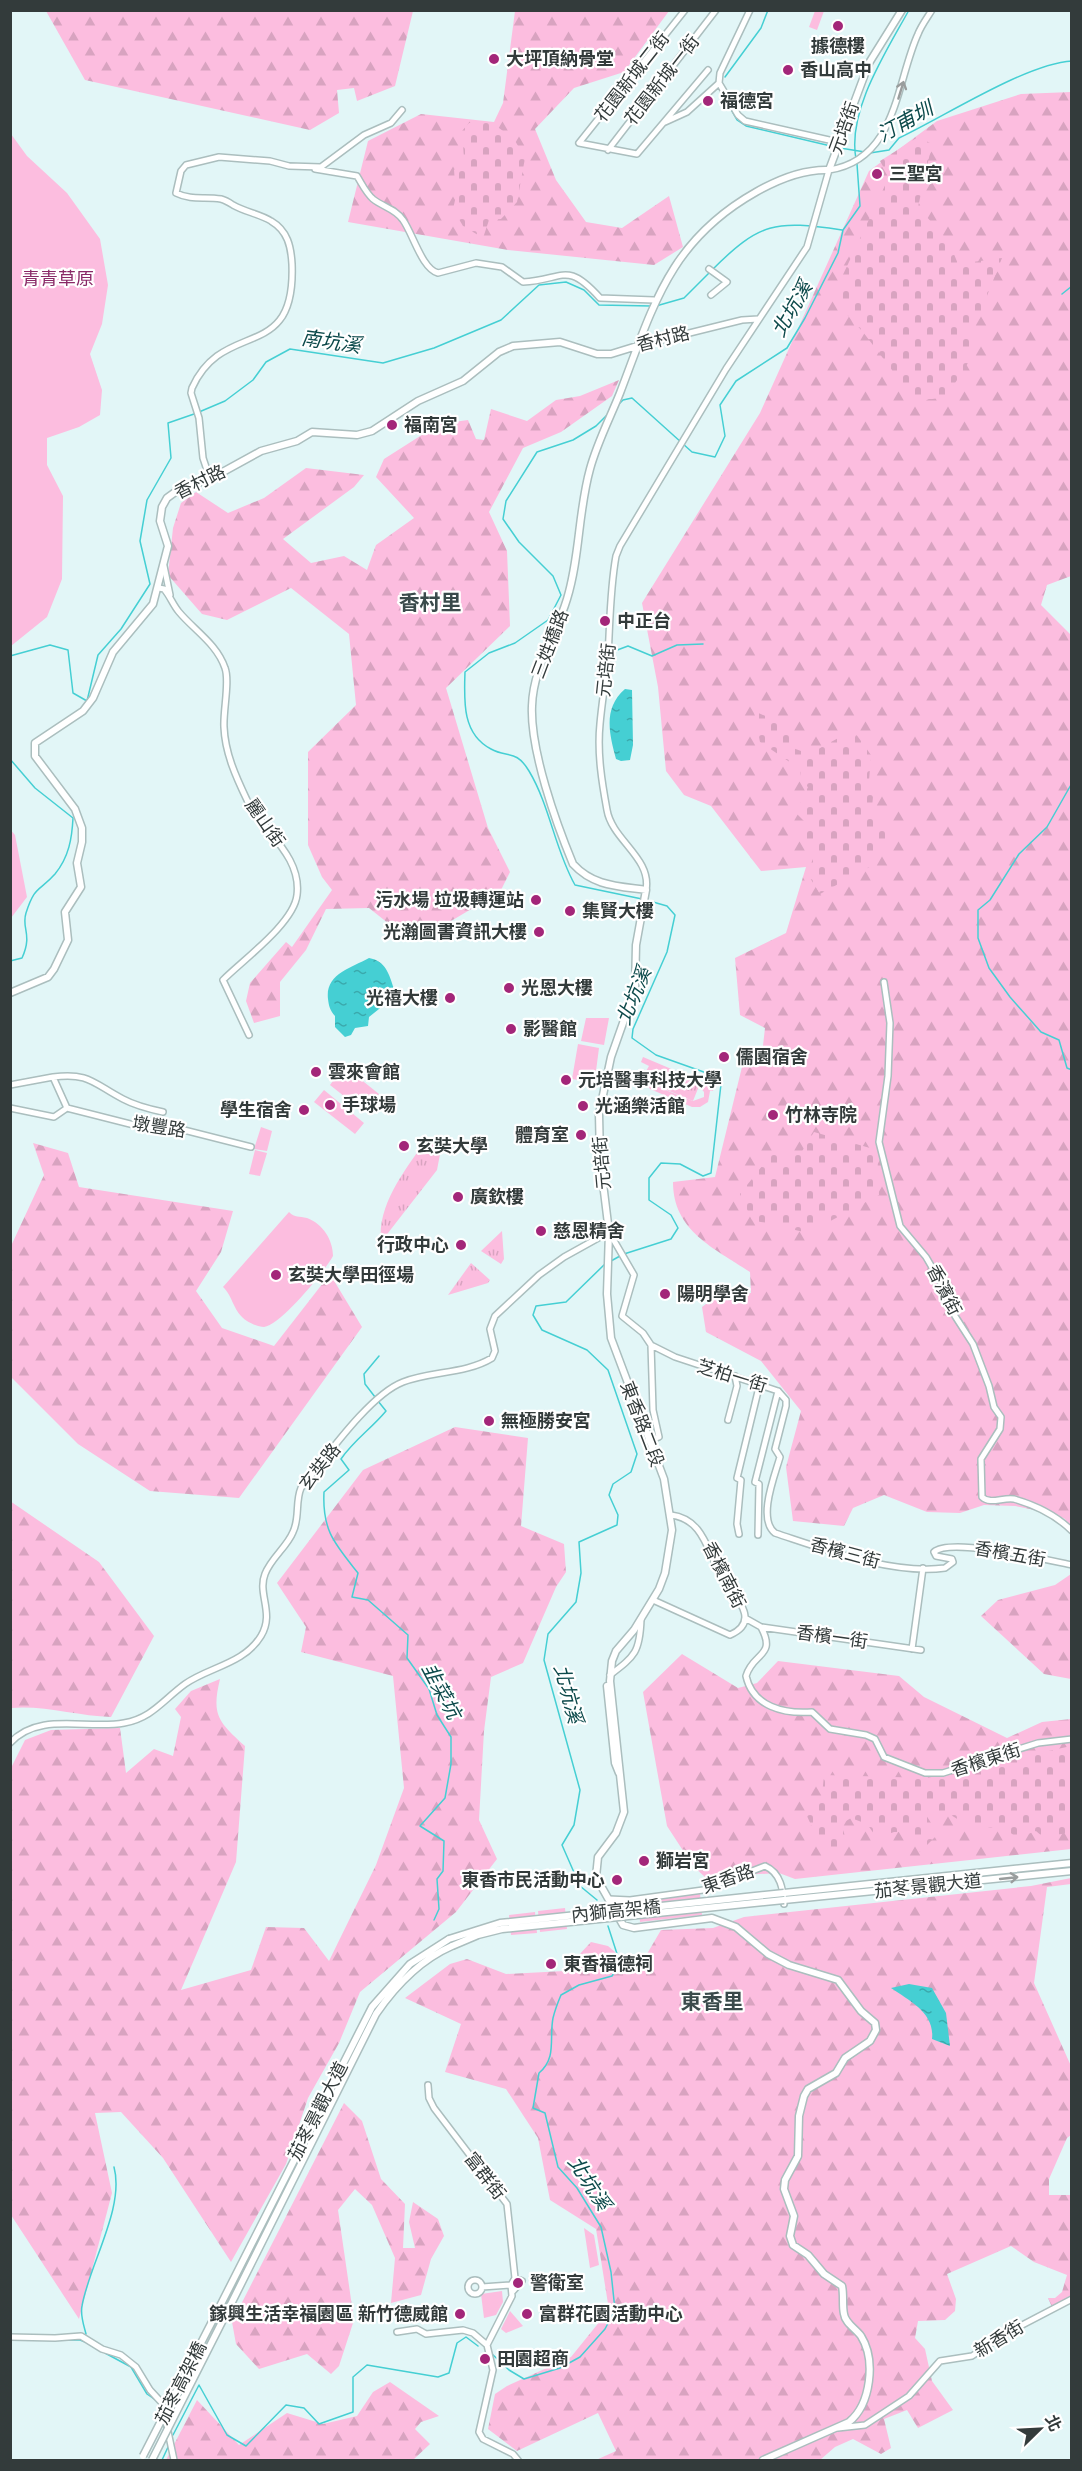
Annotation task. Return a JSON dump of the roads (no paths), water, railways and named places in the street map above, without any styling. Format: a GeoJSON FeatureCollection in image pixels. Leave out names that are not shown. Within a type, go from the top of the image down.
{"type":"FeatureCollection","features":[{"type":"Feature","properties":{"kind":"street","name":"花園新城二街"},"geometry":{"type":"LineString","coordinates":[[608,150],[579,143],[685,10]]}},
{"type":"Feature","properties":{"kind":"street","name":"花園新城一街"},"geometry":{"type":"LineString","coordinates":[[608,150],[717,10]]}},
{"type":"Feature","properties":{"kind":"street"},"geometry":{"type":"LineString","coordinates":[[750,10],[720,73],[719,83],[738,115],[745,121],[838,142]]}},
{"type":"Feature","properties":{"kind":"street","name":"元培街"},"geometry":{"type":"LineString","coordinates":[[651,1345],[643,1334],[622,1316],[634,1275],[626,1257],[609,1232],[601,1166],[599,1114],[614,1048],[635,989],[636,945],[645,893],[645,874],[607,812],[600,767],[600,725],[606,685],[616,556],[684,438],[758,319],[803,254],[812,232],[838,142],[869,63],[902,10]]}},
{"type":"Feature","properties":{"kind":"street"},"geometry":{"type":"LineString","coordinates":[[637,346],[654,300],[692,241],[732,207],[766,186],[807,172],[845,166],[876,142],[893,115],[918,34],[932,10]]}},
{"type":"Feature","properties":{"kind":"street"},"geometry":{"type":"LineString","coordinates":[[608,150],[637,154],[708,70]]}},
{"type":"Feature","properties":{"kind":"street"},"geometry":{"type":"LineString","coordinates":[[661,124],[687,112],[719,83]]}},
{"type":"Feature","properties":{"kind":"street"},"geometry":{"type":"LineString","coordinates":[[313,168],[332,159],[364,135],[391,123],[402,110]]}},
{"type":"Feature","properties":{"kind":"street"},"geometry":{"type":"LineString","coordinates":[[210,479],[203,458],[198,418],[190,393],[210,360],[225,349],[255,338],[281,322],[288,309],[293,283],[291,250],[288,238],[271,221],[222,199],[199,199],[176,193],[181,171],[186,165],[219,157],[270,161],[357,176],[375,200],[396,212],[416,242],[425,264],[432,271],[438,273],[476,263],[502,267],[523,282],[561,274],[578,277],[600,298],[654,300]]}},
{"type":"Feature","properties":{"kind":"street"},"geometry":{"type":"LineString","coordinates":[[331,172],[332,159]]}},
{"type":"Feature","properties":{"kind":"street"},"geometry":{"type":"LineString","coordinates":[[709,269],[727,282],[711,295]]}},
{"type":"Feature","properties":{"kind":"street","name":"香村路"},"geometry":{"type":"LineString","coordinates":[[10,993],[48,977],[54,969],[68,940],[65,912],[81,887],[77,863],[82,842],[82,828],[75,809],[35,756],[35,743],[76,718],[88,705],[113,652],[145,615],[159,588],[168,546],[160,521],[162,507],[167,498],[178,490],[210,479],[261,451],[290,444],[312,432],[357,435],[372,431],[418,401],[463,381],[499,352],[513,346],[560,342],[597,354],[611,354],[742,320],[758,319]]}},
{"type":"Feature","properties":{"kind":"street","name":"三姓橋路"},"geometry":{"type":"LineString","coordinates":[[637,346],[590,468],[579,514],[568,598],[546,648],[533,688],[533,729],[539,760],[573,864],[583,875],[595,882],[645,893]]}},
{"type":"Feature","properties":{"kind":"street","name":"麗山街"},"geometry":{"type":"LineString","coordinates":[[164,566],[170,596],[176,609],[207,641],[223,662],[226,670],[224,728],[234,771],[253,810],[278,841],[297,879],[297,896],[292,911],[223,980],[249,1035]]}},
{"type":"Feature","properties":{"kind":"street","name":"麗山街"},"geometry":{"type":"LineString","coordinates":[[159,588],[164,589],[170,596]]}},
{"type":"Feature","properties":{"kind":"street","name":"香濱街"},"geometry":{"type":"LineString","coordinates":[[884,982],[890,1023],[888,1076],[879,1142],[900,1226],[926,1257],[940,1281],[955,1316],[973,1344],[989,1386],[994,1407],[1001,1417],[1000,1429],[981,1459],[982,1497],[990,1500],[1010,1498],[1034,1506],[1061,1520],[1071,1531]]}},
{"type":"Feature","properties":{"kind":"street","name":"墩豐路"},"geometry":{"type":"LineString","coordinates":[[10,1085],[73,1074],[102,1084],[128,1101],[164,1112]]}},
{"type":"Feature","properties":{"kind":"street"},"geometry":{"type":"LineString","coordinates":[[53,1077],[67,1108]]}},
{"type":"Feature","properties":{"kind":"street","name":"墩豐路"},"geometry":{"type":"LineString","coordinates":[[10,1108],[54,1117],[67,1108],[138,1125],[176,1128],[251,1147]]}},
{"type":"Feature","properties":{"kind":"street","name":"東香路二段"},"geometry":{"type":"LineString","coordinates":[[609,1232],[607,1294],[611,1338],[664,1479],[670,1515],[669,1554],[653,1600]]}},
{"type":"Feature","properties":{"kind":"street","name":"玄奘路"},"geometry":{"type":"LineString","coordinates":[[10,1743],[23,1731],[52,1723],[109,1725],[140,1719],[161,1707],[185,1684],[243,1656],[260,1637],[265,1626],[268,1612],[264,1575],[294,1532],[296,1498],[301,1488],[359,1418],[400,1383],[469,1367],[492,1358],[495,1351],[490,1329],[495,1316],[539,1275],[609,1232]]}},
{"type":"Feature","properties":{"kind":"street"},"geometry":{"type":"LineString","coordinates":[[648,1441],[659,1437],[653,1410],[651,1345]]}},
{"type":"Feature","properties":{"kind":"street","name":"芝柏一街"},"geometry":{"type":"LineString","coordinates":[[651,1345],[675,1357],[760,1383],[778,1391],[786,1400],[775,1449],[780,1457],[770,1487],[767,1522],[770,1529]]}},
{"type":"Feature","properties":{"kind":"street"},"geometry":{"type":"LineString","coordinates":[[729,1420],[737,1386],[735,1376]]}},
{"type":"Feature","properties":{"kind":"street"},"geometry":{"type":"LineString","coordinates":[[760,1383],[736,1478],[770,1487]]}},
{"type":"Feature","properties":{"kind":"street"},"geometry":{"type":"LineString","coordinates":[[758,1535],[757,1483],[778,1391]]}},
{"type":"Feature","properties":{"kind":"street"},"geometry":{"type":"LineString","coordinates":[[739,1534],[737,1524],[741,1480]]}},
{"type":"Feature","properties":{"kind":"street","name":"香檳南街"},"geometry":{"type":"LineString","coordinates":[[653,1600],[693,1616],[730,1635],[741,1627],[745,1618],[742,1605],[718,1571],[704,1535],[677,1516],[670,1515]]}},
{"type":"Feature","properties":{"kind":"street","name":"香檳三街"},"geometry":{"type":"LineString","coordinates":[[770,1529],[863,1561],[923,1568]]}},
{"type":"Feature","properties":{"kind":"street","name":"香檳五街"},"geometry":{"type":"LineString","coordinates":[[923,1568],[945,1568],[953,1562],[952,1559],[936,1556],[934,1552],[938,1549],[967,1546],[1071,1564]]}},
{"type":"Feature","properties":{"kind":"street"},"geometry":{"type":"LineString","coordinates":[[912,1649],[923,1568]]}},
{"type":"Feature","properties":{"kind":"street"},"geometry":{"type":"LineString","coordinates":[[653,1600],[616,1651],[610,1675],[624,1812],[621,1824],[600,1852],[595,1866],[600,1890],[609,1899],[615,1914],[623,1925],[634,1928],[712,1918],[736,1927],[768,1954],[789,1965],[838,1980],[861,2011],[875,2023],[876,2030],[870,2042],[845,2058],[836,2073],[808,2089],[799,2116],[798,2156],[785,2180],[784,2189],[794,2216],[790,2236],[792,2245],[808,2255],[824,2274],[842,2286],[844,2315],[861,2336],[867,2349],[868,2392],[855,2417],[838,2428],[763,2460]]}},
{"type":"Feature","properties":{"kind":"street","name":"香檳一街"},"geometry":{"type":"LineString","coordinates":[[745,1618],[762,1627],[921,1650]]}},
{"type":"Feature","properties":{"kind":"street"},"geometry":{"type":"LineString","coordinates":[[610,1675],[634,1655],[639,1644],[641,1619]]}},
{"type":"Feature","properties":{"kind":"street"},"geometry":{"type":"LineString","coordinates":[[620,1776],[615,1763],[606,1671],[613,1650],[641,1619]]}},
{"type":"Feature","properties":{"kind":"street","name":"香檳東街"},"geometry":{"type":"LineString","coordinates":[[762,1627],[768,1642],[767,1647],[748,1669],[746,1676],[755,1696],[768,1705],[791,1713],[812,1713],[830,1729],[866,1735],[875,1739],[884,1757],[908,1767],[925,1773],[943,1773],[1038,1743],[1071,1739]]}},
{"type":"Feature","properties":{"kind":"street","name":"茄苳景觀大道"},"geometry":{"type":"LineString","coordinates":[[784,1899],[1071,1863]]}},
{"type":"Feature","properties":{"kind":"street","name":"東香路"},"geometry":{"type":"LineString","coordinates":[[609,1899],[630,1900],[703,1890],[765,1866],[773,1871],[784,1899]]}},
{"type":"Feature","properties":{"kind":"street","name":"茄苳景觀大道"},"geometry":{"type":"LineString","coordinates":[[784,1899],[1071,1871]]}},
{"type":"Feature","properties":{"kind":"street","name":"內獅高架橋"},"geometry":{"type":"LineString","coordinates":[[450,1943],[500,1923],[784,1899]]}},
{"type":"Feature","properties":{"kind":"street"},"geometry":{"type":"LineString","coordinates":[[615,1914],[630,1900]]}},
{"type":"Feature","properties":{"kind":"street","name":"茄苳景觀大道"},"geometry":{"type":"LineString","coordinates":[[219,2308],[372,2007],[410,1964],[450,1943]]}},
{"type":"Feature","properties":{"kind":"street","name":"茄苳景觀大道"},"geometry":{"type":"LineString","coordinates":[[227,2312],[376,2014],[397,1985],[450,1943]]}},
{"type":"Feature","properties":{"kind":"street","name":"富群街"},"geometry":{"type":"LineString","coordinates":[[428,2085],[429,2098],[435,2108],[507,2204],[515,2278]]}},
{"type":"Feature","properties":{"kind":"street"},"geometry":{"type":"LineString","coordinates":[[482,2287],[512,2288],[522,2281],[515,2278],[512,2288],[487,2345]]}},
{"type":"Feature","properties":{"kind":"street","name":"新香街"},"geometry":{"type":"LineString","coordinates":[[838,2428],[865,2425],[909,2396],[940,2361],[972,2356],[1007,2333],[1071,2299]]}},
{"type":"Feature","properties":{"kind":"street","name":"茄苳高架橋"},"geometry":{"type":"LineString","coordinates":[[141,2458],[219,2308]]}},
{"type":"Feature","properties":{"kind":"street","name":"茄苳高架橋"},"geometry":{"type":"LineString","coordinates":[[152,2460],[227,2312]]}},
{"type":"Feature","properties":{"kind":"street"},"geometry":{"type":"LineString","coordinates":[[397,2332],[417,2329],[426,2334],[463,2330],[473,2332],[487,2345],[493,2370],[479,2432],[483,2439],[513,2454],[518,2460]]}},
{"type":"Feature","properties":{"kind":"street"},"geometry":{"type":"LineString","coordinates":[[10,2337],[81,2336],[96,2347],[130,2360],[150,2390],[162,2403],[174,2460]]}},
{"type":"Feature","properties":{"kind":"water"},"geometry":{"type":"Polygon","coordinates":[[[625,689],[632,690],[633,745],[630,760],[621,761],[616,759],[611,740],[610,721],[613,704],[625,689]]]}},
{"type":"Feature","properties":{"kind":"water"},"geometry":{"type":"Polygon","coordinates":[[[369,958],[383,965],[394,989],[389,1001],[369,1017],[368,1026],[355,1028],[351,1035],[345,1037],[335,1027],[335,1016],[329,1006],[328,990],[331,983],[341,973],[369,958]]]}},
{"type":"Feature","properties":{"kind":"water"},"geometry":{"type":"Polygon","coordinates":[[[909,1984],[932,1988],[946,2013],[950,2046],[932,2039],[930,2022],[925,2015],[913,2003],[891,1988],[909,1984]]]}},
{"type":"Feature","properties":{"kind":"waterway","name":"汀甫圳"},"geometry":{"type":"LineString","coordinates":[[725,77],[761,28],[768,10]]}},
{"type":"Feature","properties":{"kind":"waterway"},"geometry":{"type":"LineString","coordinates":[[856,159],[857,121],[870,82],[909,10]]}},
{"type":"Feature","properties":{"kind":"waterway","name":"汀甫圳"},"geometry":{"type":"LineString","coordinates":[[870,153],[889,150],[899,138],[1008,81],[1053,64],[1072,61]]}},
{"type":"Feature","properties":{"kind":"waterway","name":"汀甫圳"},"geometry":{"type":"LineString","coordinates":[[723,95],[737,120],[746,126],[835,147]]}},
{"type":"Feature","properties":{"kind":"waterway","name":"汀甫圳"},"geometry":{"type":"LineString","coordinates":[[840,148],[865,152]]}},
{"type":"Feature","properties":{"kind":"waterway","name":"北坑溪"},"geometry":{"type":"LineString","coordinates":[[618,405],[623,400],[632,398],[692,452],[715,457],[725,436],[720,405],[736,381],[787,348],[838,253],[843,230],[860,206],[857,164]]}},
{"type":"Feature","properties":{"kind":"waterway","name":"南坑溪"},"geometry":{"type":"LineString","coordinates":[[712,270],[743,242],[770,228],[800,225],[842,230]]}},
{"type":"Feature","properties":{"kind":"waterway","name":"南坑溪"},"geometry":{"type":"LineString","coordinates":[[656,306],[684,298],[709,273]]}},
{"type":"Feature","properties":{"kind":"waterway","name":"南坑溪"},"geometry":{"type":"LineString","coordinates":[[199,412],[225,401],[253,380],[266,362],[290,349],[383,363],[434,348],[501,320],[539,285],[566,282],[584,290],[599,305],[651,306]]}},
{"type":"Feature","properties":{"kind":"waterway"},"geometry":{"type":"LineString","coordinates":[[1062,294],[1072,286]]}},
{"type":"Feature","properties":{"kind":"waterway","name":"南坑溪"},"geometry":{"type":"LineString","coordinates":[[10,656],[50,645],[68,650],[73,693],[87,701],[98,655],[121,629],[150,584],[140,541],[147,500],[171,458],[168,423],[194,414]]}},
{"type":"Feature","properties":{"kind":"waterway","name":"北坑溪"},"geometry":{"type":"LineString","coordinates":[[608,414],[596,426],[573,440],[537,452],[506,501],[503,519],[519,542],[553,576],[561,595],[548,620],[515,643],[489,653],[465,672],[465,705],[470,726],[482,743],[497,752],[515,757],[529,771],[575,885],[642,899]]}},
{"type":"Feature","properties":{"kind":"waterway"},"geometry":{"type":"LineString","coordinates":[[612,652],[628,646],[652,656],[677,645],[703,644]]}},
{"type":"Feature","properties":{"kind":"waterway","name":"南坑溪"},"geometry":{"type":"LineString","coordinates":[[10,759],[35,788],[73,818],[71,840],[64,861],[55,874],[35,893],[29,904],[25,918],[27,943],[22,958],[10,961]]}},
{"type":"Feature","properties":{"kind":"waterway"},"geometry":{"type":"LineString","coordinates":[[1072,783],[1047,827],[1019,854],[990,900],[978,910],[978,938],[989,968],[1010,997],[1041,1032],[1059,1040],[1067,1068],[1072,1070]]}},
{"type":"Feature","properties":{"kind":"waterway","name":"北坑溪"},"geometry":{"type":"LineString","coordinates":[[624,1254],[671,1239],[678,1228],[671,1215],[649,1200],[649,1178],[661,1163],[680,1164],[703,1176],[711,1173],[721,1084],[715,1076],[656,1055],[632,1038],[633,1029],[667,952],[675,915],[667,906],[646,900]]}},
{"type":"Feature","properties":{"kind":"waterway","name":"北坑溪"},"geometry":{"type":"LineString","coordinates":[[611,1261],[620,1256]]}},
{"type":"Feature","properties":{"kind":"waterway","name":"北坑溪"},"geometry":{"type":"LineString","coordinates":[[597,1900],[580,1886],[562,1845],[574,1825],[580,1790],[544,1660],[548,1634],[576,1602],[581,1573],[579,1542],[617,1525],[618,1515],[609,1495],[613,1484],[631,1472],[637,1454],[608,1370],[587,1350],[542,1330],[533,1315],[536,1306],[566,1302],[606,1263]]}},
{"type":"Feature","properties":{"kind":"waterway","name":"韭菜坑"},"geometry":{"type":"LineString","coordinates":[[375,1397],[365,1384],[364,1374],[379,1356]]}},
{"type":"Feature","properties":{"kind":"waterway","name":"韭菜坑"},"geometry":{"type":"LineString","coordinates":[[378,1401],[386,1411],[341,1459],[349,1470],[324,1492],[325,1517],[337,1545],[358,1573],[352,1597],[368,1600],[408,1635],[407,1658],[429,1689],[437,1715],[451,1737],[451,1764],[445,1798],[420,1826],[444,1841],[443,1871],[437,1879],[439,1909],[434,1920]]}},
{"type":"Feature","properties":{"kind":"waterway","name":"北坑溪"},"geometry":{"type":"LineString","coordinates":[[492,2354],[509,2370],[524,2379],[560,2368],[580,2357],[605,2329],[615,2310],[611,2272],[601,2227],[577,2188],[558,2167],[545,2113],[533,2108],[539,2073],[545,2067],[550,2055],[553,2018],[561,1995],[579,1985],[612,1976],[620,1963],[608,1926]]}},
{"type":"Feature","properties":{"kind":"waterway"},"geometry":{"type":"LineString","coordinates":[[86,2334],[82,2306],[111,2218],[115,2200],[114,2167]]}},
{"type":"Feature","properties":{"kind":"waterway","name":"北坑溪"},"geometry":{"type":"LineString","coordinates":[[173,2435],[199,2385],[227,2435],[246,2446],[286,2405],[304,2408],[319,2424],[353,2412],[353,2377],[367,2365],[438,2377],[449,2373],[457,2343],[466,2337],[478,2346]]}},
{"type":"Feature","properties":{"kind":"waterway"},"geometry":{"type":"LineString","coordinates":[[57,2340],[80,2340],[88,2343]]}},
{"type":"Feature","properties":{"kind":"waterway"},"geometry":{"type":"LineString","coordinates":[[105,2353],[131,2367],[147,2394],[157,2401]]}},
{"type":"Feature","properties":{"kind":"waterway","name":"北坑溪"},"geometry":{"type":"LineString","coordinates":[[162,2460],[169,2445]]}},
{"type":"Feature","properties":{"kind":"place","name":"據德樓"},"geometry":{"type":"Point","coordinates":[838,26]}},
{"type":"Feature","properties":{"kind":"place","name":"大坪頂納骨堂"},"geometry":{"type":"Point","coordinates":[494,59]}},
{"type":"Feature","properties":{"kind":"place","name":"香山高中"},"geometry":{"type":"Point","coordinates":[788,70]}},
{"type":"Feature","properties":{"kind":"place","name":"福德宮"},"geometry":{"type":"Point","coordinates":[708,101]}},
{"type":"Feature","properties":{"kind":"place","name":"三聖宮"},"geometry":{"type":"Point","coordinates":[877,174]}},
{"type":"Feature","properties":{"kind":"place","name":"福南宮"},"geometry":{"type":"Point","coordinates":[392,425]}},
{"type":"Feature","properties":{"kind":"place","name":"中正台"},"geometry":{"type":"Point","coordinates":[605,621]}},
{"type":"Feature","properties":{"kind":"place","name":"污水場 垃圾轉運站"},"geometry":{"type":"Point","coordinates":[536,900]}},
{"type":"Feature","properties":{"kind":"place","name":"集賢大樓"},"geometry":{"type":"Point","coordinates":[570,911]}},
{"type":"Feature","properties":{"kind":"place","name":"光瀚圖書資訊大樓"},"geometry":{"type":"Point","coordinates":[539,932]}},
{"type":"Feature","properties":{"kind":"place","name":"光恩大樓"},"geometry":{"type":"Point","coordinates":[509,988]}},
{"type":"Feature","properties":{"kind":"place","name":"光禧大樓"},"geometry":{"type":"Point","coordinates":[450,998]}},
{"type":"Feature","properties":{"kind":"place","name":"影醫館"},"geometry":{"type":"Point","coordinates":[511,1029]}},
{"type":"Feature","properties":{"kind":"place","name":"儒園宿舍"},"geometry":{"type":"Point","coordinates":[724,1057]}},
{"type":"Feature","properties":{"kind":"place","name":"雲來會館"},"geometry":{"type":"Point","coordinates":[316,1072]}},
{"type":"Feature","properties":{"kind":"place","name":"元培醫事科技大學"},"geometry":{"type":"Point","coordinates":[566,1080]}},
{"type":"Feature","properties":{"kind":"place","name":"手球場"},"geometry":{"type":"Point","coordinates":[330,1105]}},
{"type":"Feature","properties":{"kind":"place","name":"光涵樂活館"},"geometry":{"type":"Point","coordinates":[583,1106]}},
{"type":"Feature","properties":{"kind":"place","name":"學生宿舍"},"geometry":{"type":"Point","coordinates":[304,1110]}},
{"type":"Feature","properties":{"kind":"place","name":"竹林寺院"},"geometry":{"type":"Point","coordinates":[773,1115]}},
{"type":"Feature","properties":{"kind":"place","name":"體育室"},"geometry":{"type":"Point","coordinates":[581,1135]}},
{"type":"Feature","properties":{"kind":"place","name":"玄奘大學"},"geometry":{"type":"Point","coordinates":[404,1146]}},
{"type":"Feature","properties":{"kind":"place","name":"廣欽樓"},"geometry":{"type":"Point","coordinates":[458,1197]}},
{"type":"Feature","properties":{"kind":"place","name":"慈恩精舍"},"geometry":{"type":"Point","coordinates":[541,1231]}},
{"type":"Feature","properties":{"kind":"place","name":"行政中心"},"geometry":{"type":"Point","coordinates":[461,1245]}},
{"type":"Feature","properties":{"kind":"place","name":"玄奘大學田徑場"},"geometry":{"type":"Point","coordinates":[276,1275]}},
{"type":"Feature","properties":{"kind":"place","name":"陽明學舍"},"geometry":{"type":"Point","coordinates":[665,1294]}},
{"type":"Feature","properties":{"kind":"place","name":"無極勝安宮"},"geometry":{"type":"Point","coordinates":[489,1421]}},
{"type":"Feature","properties":{"kind":"place","name":"獅岩宮"},"geometry":{"type":"Point","coordinates":[644,1861]}},
{"type":"Feature","properties":{"kind":"place","name":"東香市民活動中心"},"geometry":{"type":"Point","coordinates":[617,1880]}},
{"type":"Feature","properties":{"kind":"place","name":"東香福德祠"},"geometry":{"type":"Point","coordinates":[551,1964]}},
{"type":"Feature","properties":{"kind":"place","name":"警衛室"},"geometry":{"type":"Point","coordinates":[518,2283]}},
{"type":"Feature","properties":{"kind":"place","name":"鎵興生活幸福園區 新竹德威館"},"geometry":{"type":"Point","coordinates":[460,2314]}},
{"type":"Feature","properties":{"kind":"place","name":"富群花園活動中心"},"geometry":{"type":"Point","coordinates":[527,2314]}},
{"type":"Feature","properties":{"kind":"place","name":"田園超商"},"geometry":{"type":"Point","coordinates":[485,2359]}},
{"type":"Feature","properties":{"kind":"district","name":"香村里"},"geometry":{"type":"Point","coordinates":[430,603]}},
{"type":"Feature","properties":{"kind":"district","name":"東香里"},"geometry":{"type":"Point","coordinates":[712,2002]}},
{"type":"Feature","properties":{"kind":"park label","name":"青青草原"},"geometry":{"type":"Point","coordinates":[58,279]}}]}
